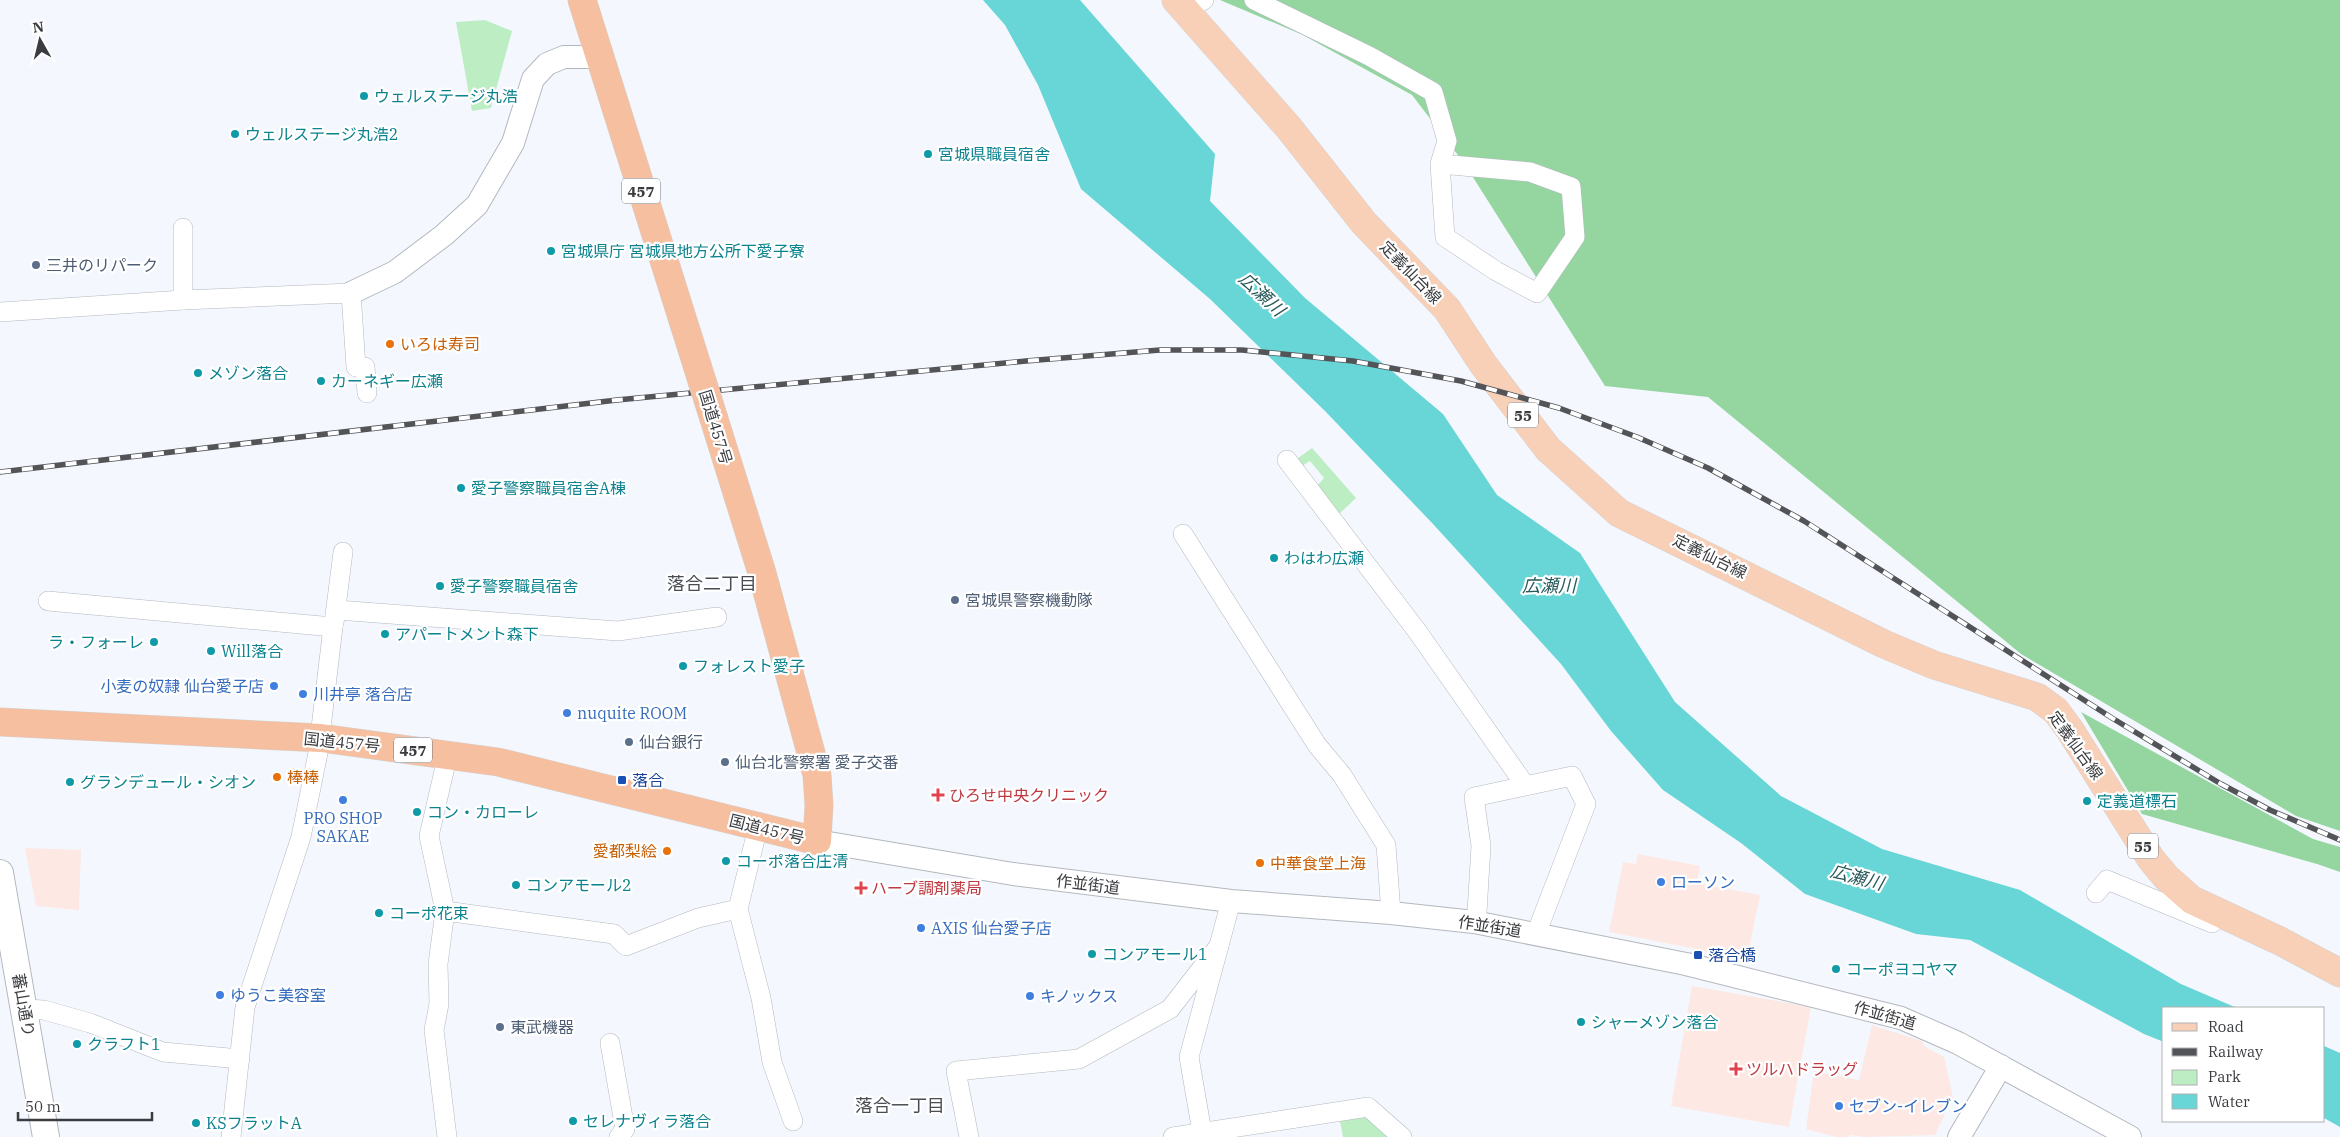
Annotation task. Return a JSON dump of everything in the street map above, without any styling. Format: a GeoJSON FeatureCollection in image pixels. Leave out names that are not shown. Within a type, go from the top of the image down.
{"type":"FeatureCollection","features":[{"type":"Feature","properties":{"kind":"highway","name":"国道457号"},"geometry":{"type":"LineString","coordinates":[[0,722],[320,738],[448,754],[498,762],[817,841],[819,805],[817,775],[762,573],[598,57],[582,0]]}},
{"type":"Feature","properties":{"kind":"main road","name":"定義仙台線"},"geometry":{"type":"LineString","coordinates":[[1189,3],[1364,223],[1447,309],[1483,364],[1548,449],[1595,493],[1619,513],[1884,644],[1934,665],[2037,697],[2056,712],[2070,730],[2150,859],[2166,877],[2192,900],[2274,938],[2340,973]]}},
{"type":"Feature","properties":{"kind":"main road","name":"蕃山通り"},"geometry":{"type":"LineString","coordinates":[[0,873],[46,1137]]}},
{"type":"Feature","properties":{"kind":"street"},"geometry":{"type":"LineString","coordinates":[[1254,0],[1369,56],[1433,92],[1447,141],[1440,164],[1446,238],[1496,271],[1537,293],[1575,237],[1571,187],[1530,172],[1440,164]]}},
{"type":"Feature","properties":{"kind":"street"},"geometry":{"type":"LineString","coordinates":[[0,312],[182,300],[351,293],[395,272],[449,238],[477,205],[495,175],[513,142],[533,79],[547,64],[564,56],[598,57]]}},
{"type":"Feature","properties":{"kind":"street"},"geometry":{"type":"LineString","coordinates":[[182,300],[183,228]]}},
{"type":"Feature","properties":{"kind":"street"},"geometry":{"type":"LineString","coordinates":[[351,293],[356,368],[364,367],[367,393]]}},
{"type":"Feature","properties":{"kind":"street"},"geometry":{"type":"LineString","coordinates":[[1287,460],[1417,631],[1525,785]]}},
{"type":"Feature","properties":{"kind":"street"},"geometry":{"type":"LineString","coordinates":[[1182,534],[1316,745],[1342,775],[1386,845],[1391,913]]}},
{"type":"Feature","properties":{"kind":"street"},"geometry":{"type":"LineString","coordinates":[[231,1137],[245,1007],[301,836],[320,738],[343,552]]}},
{"type":"Feature","properties":{"kind":"street"},"geometry":{"type":"LineString","coordinates":[[48,602],[335,619],[618,631],[718,617]]}},
{"type":"Feature","properties":{"kind":"street"},"geometry":{"type":"LineString","coordinates":[[447,1137],[434,1030],[439,1004],[438,964],[445,911],[429,836],[448,754]]}},
{"type":"Feature","properties":{"kind":"street"},"geometry":{"type":"LineString","coordinates":[[1474,922],[1477,912],[1481,846],[1474,798],[1525,785],[1572,776],[1586,804],[1536,934]]}},
{"type":"Feature","properties":{"kind":"street"},"geometry":{"type":"LineString","coordinates":[[758,827],[738,909],[761,998],[772,1062],[793,1121]]}},
{"type":"Feature","properties":{"kind":"street","name":"作並街道"},"geometry":{"type":"LineString","coordinates":[[817,841],[1013,874],[1231,901],[1391,913],[1474,922],[1686,964],[1902,1018],[1932,1030],[2001,1066],[2130,1137]]}},
{"type":"Feature","properties":{"kind":"street"},"geometry":{"type":"LineString","coordinates":[[2096,893],[2107,880],[2264,945],[2274,938]]}},
{"type":"Feature","properties":{"kind":"street"},"geometry":{"type":"LineString","coordinates":[[1202,1132],[1189,1057],[1231,901]]}},
{"type":"Feature","properties":{"kind":"street"},"geometry":{"type":"LineString","coordinates":[[445,911],[614,934],[626,946],[698,918],[738,909]]}},
{"type":"Feature","properties":{"kind":"street"},"geometry":{"type":"LineString","coordinates":[[969,1137],[956,1071],[1079,1059],[1170,1009],[1219,946]]}},
{"type":"Feature","properties":{"kind":"street"},"geometry":{"type":"LineString","coordinates":[[25,1009],[44,1010],[90,1023],[163,1052],[240,1059]]}},
{"type":"Feature","properties":{"kind":"street"},"geometry":{"type":"LineString","coordinates":[[610,1043],[625,1129],[619,1137]]}},
{"type":"Feature","properties":{"kind":"street"},"geometry":{"type":"LineString","coordinates":[[1958,1137],[2001,1066]]}},
{"type":"Feature","properties":{"kind":"street"},"geometry":{"type":"LineString","coordinates":[[1173,1137],[1202,1132],[1252,1131],[1368,1107],[1402,1137]]}},
{"type":"Feature","properties":{"kind":"shaded area"},"geometry":{"type":"Polygon","coordinates":[[[25,848],[81,850],[79,910],[36,906],[25,848]]]}},
{"type":"Feature","properties":{"kind":"shaded area"},"geometry":{"type":"Polygon","coordinates":[[[1638,854],[1700,866],[1697,883],[1760,895],[1747,959],[1609,932],[1623,862],[1636,864],[1638,854]]]}},
{"type":"Feature","properties":{"kind":"shaded area"},"geometry":{"type":"Polygon","coordinates":[[[1692,986],[1811,1007],[1789,1127],[1671,1106],[1692,986]]]}},
{"type":"Feature","properties":{"kind":"shaded area"},"geometry":{"type":"Polygon","coordinates":[[[1872,1025],[1922,1041],[1924,1046],[1944,1057],[1953,1097],[1935,1135],[1865,1137],[1850,1135],[1849,1137],[1836,1137],[1806,1129],[1814,1071],[1859,1080],[1872,1025]]]}},
{"type":"Feature","properties":{"kind":"green space"},"geometry":{"type":"Polygon","coordinates":[[[1220,0],[2340,0],[2340,831],[2296,816],[2021,654],[1708,397],[1605,386],[1464,163],[1412,95],[1303,35],[1220,0]]]}},
{"type":"Feature","properties":{"kind":"green space"},"geometry":{"type":"Polygon","coordinates":[[[485,20],[512,31],[491,108],[472,111],[456,22],[485,20]]]}},
{"type":"Feature","properties":{"kind":"green space"},"geometry":{"type":"Polygon","coordinates":[[[1312,448],[1356,498],[1337,516],[1317,486],[1324,478],[1310,461],[1299,468],[1294,461],[1312,448]]]}},
{"type":"Feature","properties":{"kind":"green space"},"geometry":{"type":"Polygon","coordinates":[[[2081,712],[2313,839],[2340,847],[2340,872],[2142,814],[2081,712]]]}},
{"type":"Feature","properties":{"kind":"green space"},"geometry":{"type":"Polygon","coordinates":[[[1371,1115],[1394,1137],[1343,1137],[1340,1121],[1371,1115]]]}},
{"type":"Feature","properties":{"kind":"water","name":"広瀬川"},"geometry":{"type":"Polygon","coordinates":[[[983,0],[1080,0],[1215,154],[1210,201],[1305,298],[1443,414],[1497,495],[1580,553],[1675,702],[1781,796],[1882,849],[2020,890],[2181,984],[2235,1007],[2162,1007],[2162,1041],[2144,1034],[1970,940],[1916,934],[1805,894],[1741,843],[1663,790],[1611,731],[1561,664],[1433,524],[1326,412],[1210,299],[1081,189],[1038,85],[1005,25],[983,0]]]}},
{"type":"Feature","properties":{"kind":"water"},"geometry":{"type":"Polygon","coordinates":[[[2325,1046],[2340,1053],[2340,1127],[2325,1119],[2325,1046]]]}},
{"type":"Feature","properties":{"kind":"railway"},"geometry":{"type":"LineString","coordinates":[[0,472],[617,400],[1160,350],[1242,350],[1353,361],[1461,381],[1559,408],[1637,437],[1708,468],[1804,521],[2112,718],[2221,784],[2270,810],[2340,840]]}},
{"type":"Feature","properties":{"kind":"place","name":"ウェルステージ丸浩"},"geometry":{"type":"Point","coordinates":[364,96]}},
{"type":"Feature","properties":{"kind":"place","name":"ウェルステージ丸浩2"},"geometry":{"type":"Point","coordinates":[235,134]}},
{"type":"Feature","properties":{"kind":"place","name":"宮城県職員宿舎"},"geometry":{"type":"Point","coordinates":[928,154]}},
{"type":"Feature","properties":{"kind":"place","name":"宮城県庁 宮城県地方公所下愛子寮"},"geometry":{"type":"Point","coordinates":[551,251]}},
{"type":"Feature","properties":{"kind":"place","name":"三井のリパーク"},"geometry":{"type":"Point","coordinates":[36,265]}},
{"type":"Feature","properties":{"kind":"place","name":"いろは寿司"},"geometry":{"type":"Point","coordinates":[390,344]}},
{"type":"Feature","properties":{"kind":"place","name":"メゾン落合"},"geometry":{"type":"Point","coordinates":[198,373]}},
{"type":"Feature","properties":{"kind":"place","name":"カーネギー広瀬"},"geometry":{"type":"Point","coordinates":[321,381]}},
{"type":"Feature","properties":{"kind":"place","name":"愛子警察職員宿舎A棟"},"geometry":{"type":"Point","coordinates":[461,488]}},
{"type":"Feature","properties":{"kind":"place","name":"わはわ広瀬"},"geometry":{"type":"Point","coordinates":[1274,558]}},
{"type":"Feature","properties":{"kind":"place","name":"愛子警察職員宿舎"},"geometry":{"type":"Point","coordinates":[440,586]}},
{"type":"Feature","properties":{"kind":"place","name":"宮城県警察機動隊"},"geometry":{"type":"Point","coordinates":[955,600]}},
{"type":"Feature","properties":{"kind":"place","name":"アパートメント森下"},"geometry":{"type":"Point","coordinates":[385,634]}},
{"type":"Feature","properties":{"kind":"place","name":"ラ・フォーレ"},"geometry":{"type":"Point","coordinates":[154,642]}},
{"type":"Feature","properties":{"kind":"place","name":"Will落合"},"geometry":{"type":"Point","coordinates":[211,651]}},
{"type":"Feature","properties":{"kind":"place","name":"フォレスト愛子"},"geometry":{"type":"Point","coordinates":[683,666]}},
{"type":"Feature","properties":{"kind":"place","name":"小麦の奴隷 仙台愛子店"},"geometry":{"type":"Point","coordinates":[274,686]}},
{"type":"Feature","properties":{"kind":"place","name":"川井亭 落合店"},"geometry":{"type":"Point","coordinates":[303,694]}},
{"type":"Feature","properties":{"kind":"place","name":"nuquite ROOM"},"geometry":{"type":"Point","coordinates":[567,713]}},
{"type":"Feature","properties":{"kind":"place","name":"仙台銀行"},"geometry":{"type":"Point","coordinates":[629,742]}},
{"type":"Feature","properties":{"kind":"place","name":"仙台北警察署 愛子交番"},"geometry":{"type":"Point","coordinates":[725,762]}},
{"type":"Feature","properties":{"kind":"place","name":"棒棒"},"geometry":{"type":"Point","coordinates":[277,777]}},
{"type":"Feature","properties":{"kind":"place","name":"落合"},"geometry":{"type":"Point","coordinates":[622,780]}},
{"type":"Feature","properties":{"kind":"place","name":"グランデュール・シオン"},"geometry":{"type":"Point","coordinates":[70,782]}},
{"type":"Feature","properties":{"kind":"place","name":"ひろせ中央クリニック"},"geometry":{"type":"Point","coordinates":[938,795]}},
{"type":"Feature","properties":{"kind":"place","name":"PRO SHOP SAKAE"},"geometry":{"type":"Point","coordinates":[343,800]}},
{"type":"Feature","properties":{"kind":"place","name":"定義道標石"},"geometry":{"type":"Point","coordinates":[2087,801]}},
{"type":"Feature","properties":{"kind":"place","name":"コン・カローレ"},"geometry":{"type":"Point","coordinates":[417,812]}},
{"type":"Feature","properties":{"kind":"place","name":"愛都梨絵"},"geometry":{"type":"Point","coordinates":[667,851]}},
{"type":"Feature","properties":{"kind":"place","name":"コーポ落合庄清"},"geometry":{"type":"Point","coordinates":[726,861]}},
{"type":"Feature","properties":{"kind":"place","name":"中華食堂上海"},"geometry":{"type":"Point","coordinates":[1260,863]}},
{"type":"Feature","properties":{"kind":"place","name":"ローソン"},"geometry":{"type":"Point","coordinates":[1661,882]}},
{"type":"Feature","properties":{"kind":"place","name":"コンアモール2"},"geometry":{"type":"Point","coordinates":[516,885]}},
{"type":"Feature","properties":{"kind":"place","name":"ハーブ調剤薬局"},"geometry":{"type":"Point","coordinates":[861,888]}},
{"type":"Feature","properties":{"kind":"place","name":"コーポ花束"},"geometry":{"type":"Point","coordinates":[379,913]}},
{"type":"Feature","properties":{"kind":"place","name":"AXIS 仙台愛子店"},"geometry":{"type":"Point","coordinates":[921,928]}},
{"type":"Feature","properties":{"kind":"place","name":"コンアモール1"},"geometry":{"type":"Point","coordinates":[1092,954]}},
{"type":"Feature","properties":{"kind":"place","name":"落合橋"},"geometry":{"type":"Point","coordinates":[1698,955]}},
{"type":"Feature","properties":{"kind":"place","name":"コーポヨコヤマ"},"geometry":{"type":"Point","coordinates":[1836,969]}},
{"type":"Feature","properties":{"kind":"place","name":"ゆうこ美容室"},"geometry":{"type":"Point","coordinates":[220,995]}},
{"type":"Feature","properties":{"kind":"place","name":"キノックス"},"geometry":{"type":"Point","coordinates":[1030,996]}},
{"type":"Feature","properties":{"kind":"place","name":"シャーメゾン落合"},"geometry":{"type":"Point","coordinates":[1581,1022]}},
{"type":"Feature","properties":{"kind":"place","name":"東武機器"},"geometry":{"type":"Point","coordinates":[500,1027]}},
{"type":"Feature","properties":{"kind":"place","name":"クラフト1"},"geometry":{"type":"Point","coordinates":[77,1044]}},
{"type":"Feature","properties":{"kind":"place","name":"ツルハドラッグ"},"geometry":{"type":"Point","coordinates":[1736,1069]}},
{"type":"Feature","properties":{"kind":"place","name":"セブン-イレブン"},"geometry":{"type":"Point","coordinates":[1839,1106]}},
{"type":"Feature","properties":{"kind":"place","name":"セレナヴィラ落合"},"geometry":{"type":"Point","coordinates":[573,1121]}},
{"type":"Feature","properties":{"kind":"place","name":"KSフラットA"},"geometry":{"type":"Point","coordinates":[196,1123]}},
{"type":"Feature","properties":{"kind":"district","name":"落合二丁目"},"geometry":{"type":"Point","coordinates":[712,583]}},
{"type":"Feature","properties":{"kind":"district","name":"落合一丁目"},"geometry":{"type":"Point","coordinates":[900,1105]}}]}
